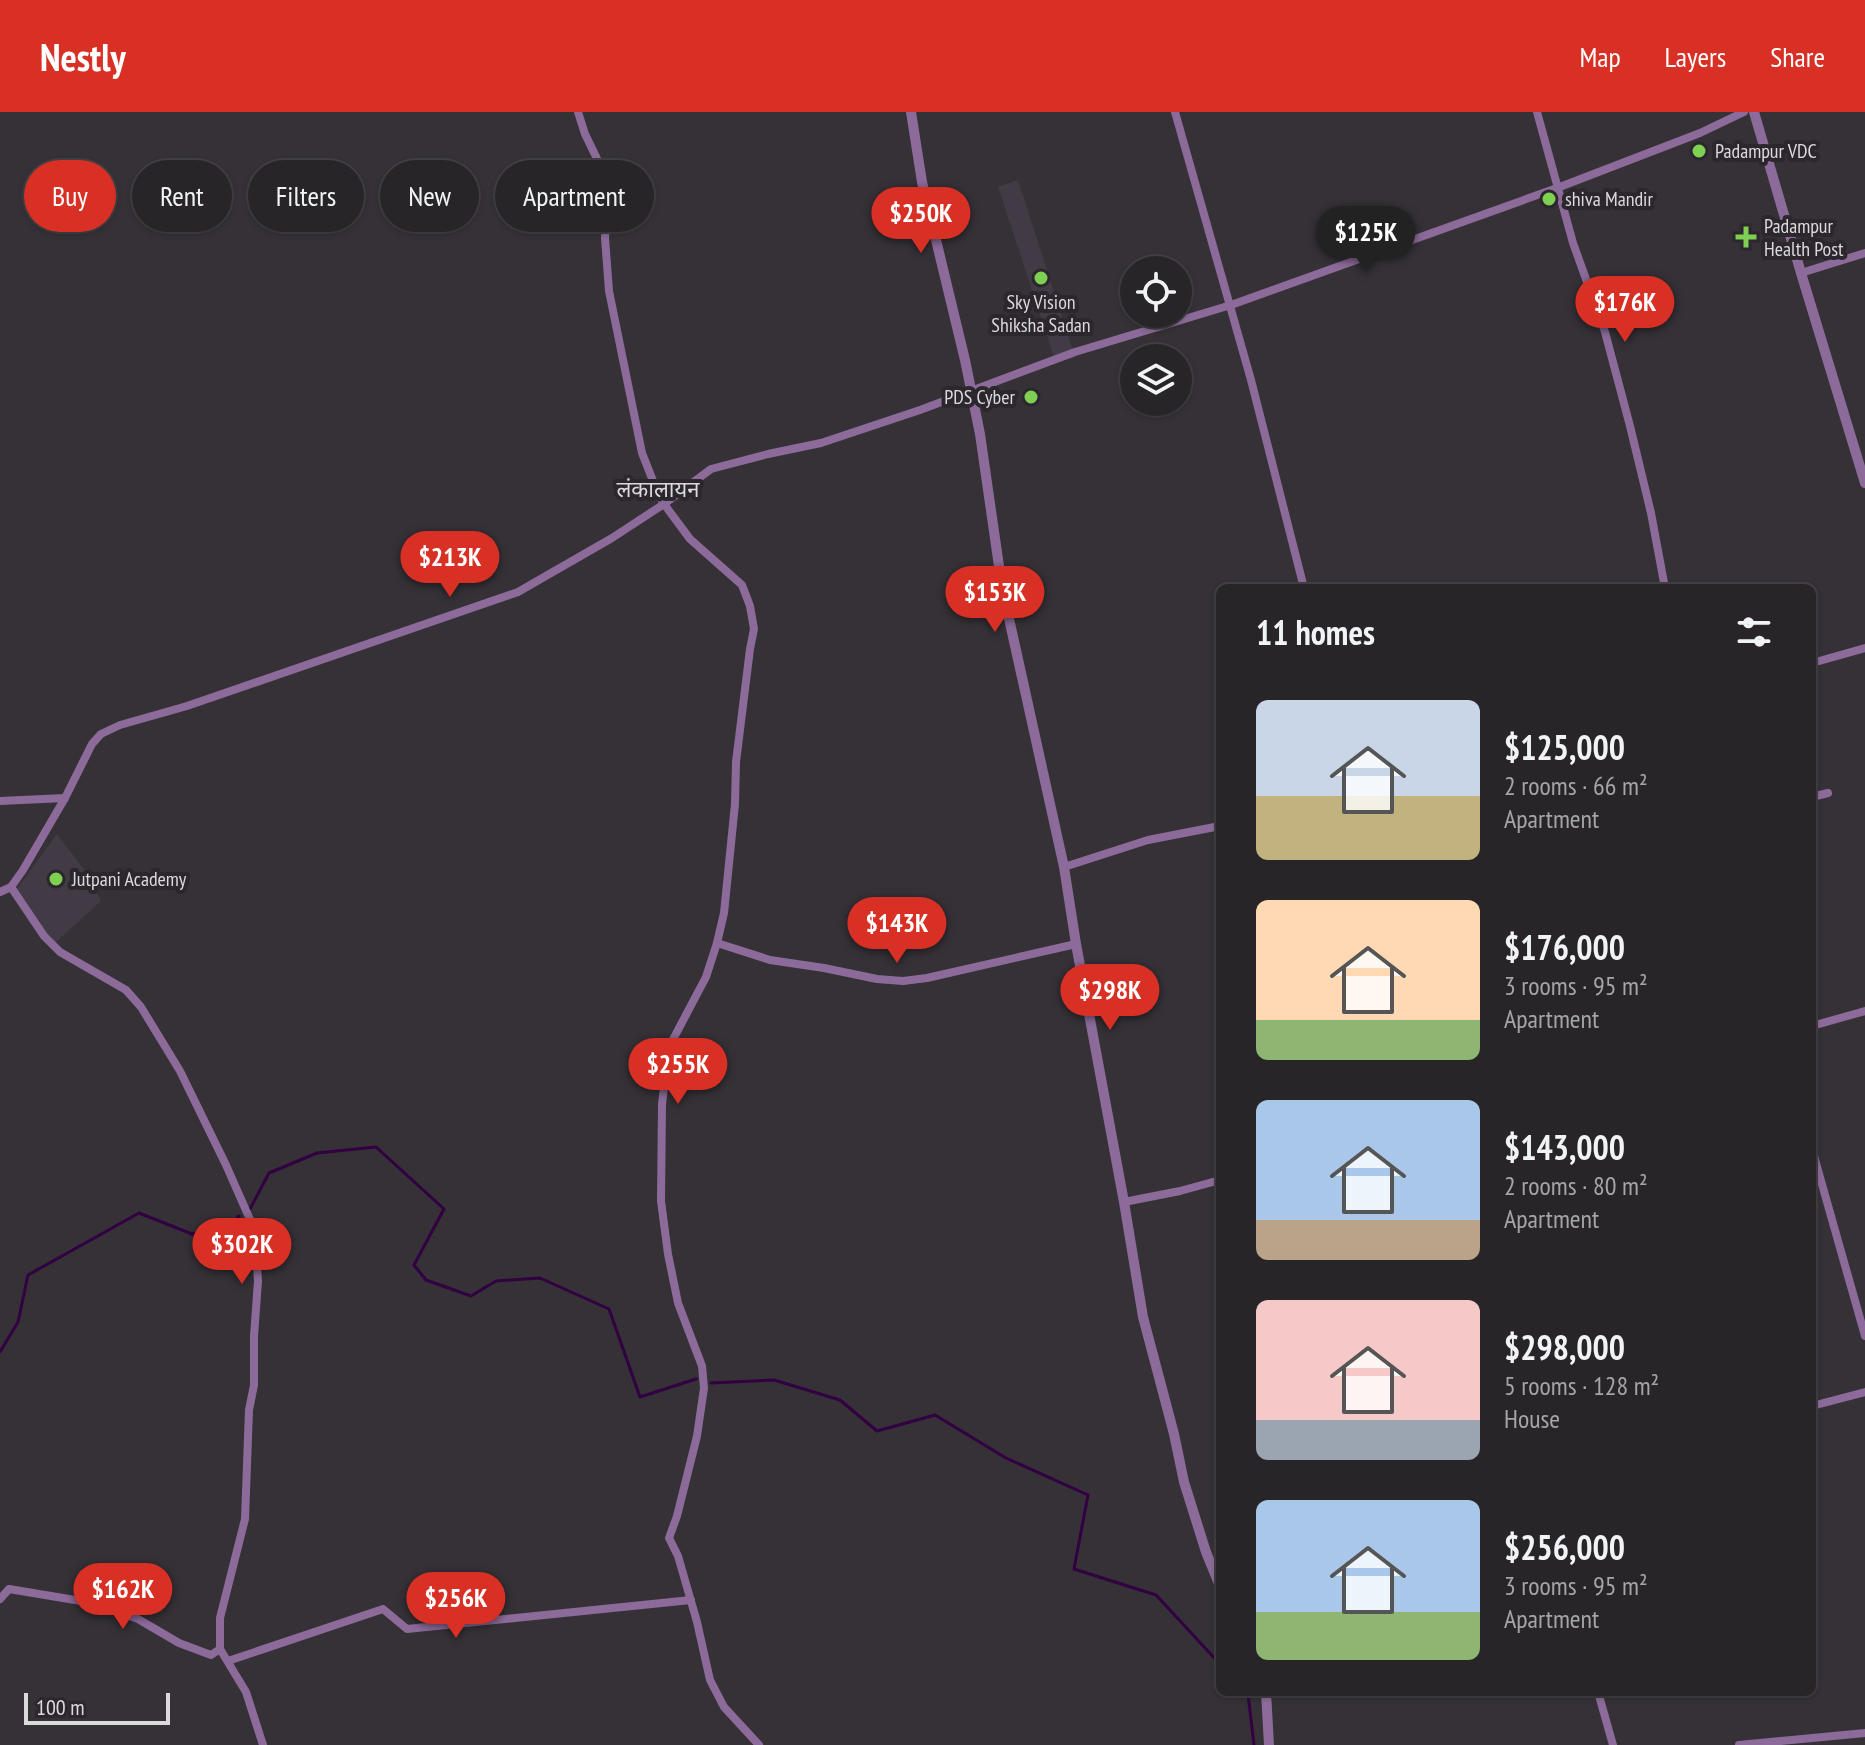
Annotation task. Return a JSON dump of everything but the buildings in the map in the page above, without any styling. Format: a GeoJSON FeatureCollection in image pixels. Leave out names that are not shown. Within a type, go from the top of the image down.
{"type":"FeatureCollection","features":[{"type":"Feature","properties":{"kind":"street"},"geometry":{"type":"LineString","coordinates":[[578,112],[608,190],[605,238],[609,291],[642,453],[664,504],[690,539],[742,585],[754,629],[736,762],[724,913],[706,977],[669,1047],[662,1104],[661,1201],[678,1303],[702,1366],[704,1388],[694,1450],[669,1538],[678,1556],[691,1600],[710,1680],[724,1707],[759,1745]]}},
{"type":"Feature","properties":{"kind":"street"},"geometry":{"type":"LineString","coordinates":[[911,112],[922,182],[980,434],[1002,587],[1064,867],[1143,1317],[1184,1482],[1206,1552],[1216,1562]]}},
{"type":"Feature","properties":{"kind":"street"},"geometry":{"type":"LineString","coordinates":[[1175,112],[1231,305],[1303,584]]}},
{"type":"Feature","properties":{"kind":"street"},"geometry":{"type":"LineString","coordinates":[[1537,112],[1573,243],[1605,332],[1627,412],[1664,584]]}},
{"type":"Feature","properties":{"kind":"street"},"geometry":{"type":"LineString","coordinates":[[0,892],[11,887],[65,798],[92,744],[101,734],[120,725],[187,706],[518,592],[612,538],[711,469],[821,443],[1075,352],[1231,305],[1557,188],[1700,133],[1744,112]]}},
{"type":"Feature","properties":{"kind":"street"},"geometry":{"type":"LineString","coordinates":[[1754,112],[1865,483]]}},
{"type":"Feature","properties":{"kind":"street"},"geometry":{"type":"LineString","coordinates":[[1801,273],[1865,253]]}},
{"type":"Feature","properties":{"kind":"street"},"geometry":{"type":"LineString","coordinates":[[1816,662],[1865,648]]}},
{"type":"Feature","properties":{"kind":"street"},"geometry":{"type":"LineString","coordinates":[[1816,796],[1828,793]]}},
{"type":"Feature","properties":{"kind":"street"},"geometry":{"type":"LineString","coordinates":[[0,801],[65,798]]}},
{"type":"Feature","properties":{"kind":"street"},"geometry":{"type":"LineString","coordinates":[[1064,867],[1148,840],[1216,827]]}},
{"type":"Feature","properties":{"kind":"street"},"geometry":{"type":"LineString","coordinates":[[11,887],[44,936],[60,952],[126,990],[141,1007],[180,1071],[252,1224],[258,1281],[245,1519],[220,1618],[220,1649],[246,1692],[263,1745]]}},
{"type":"Feature","properties":{"kind":"street"},"geometry":{"type":"LineString","coordinates":[[717,943],[770,960],[903,981],[1076,944]]}},
{"type":"Feature","properties":{"kind":"street"},"geometry":{"type":"LineString","coordinates":[[1816,1025],[1865,1011]]}},
{"type":"Feature","properties":{"kind":"street"},"geometry":{"type":"LineString","coordinates":[[1816,1163],[1865,1336]]}},
{"type":"Feature","properties":{"kind":"street"},"geometry":{"type":"LineString","coordinates":[[1124,1202],[1216,1181]]}},
{"type":"Feature","properties":{"kind":"street"},"geometry":{"type":"LineString","coordinates":[[1816,1405],[1865,1392]]}},
{"type":"Feature","properties":{"kind":"street"},"geometry":{"type":"LineString","coordinates":[[0,1599],[9,1589],[93,1603],[138,1619],[179,1643],[211,1655],[220,1649]]}},
{"type":"Feature","properties":{"kind":"street"},"geometry":{"type":"LineString","coordinates":[[228,1661],[383,1609],[407,1629],[691,1600]]}},
{"type":"Feature","properties":{"kind":"street"},"geometry":{"type":"LineString","coordinates":[[1266,1696],[1269,1745]]}},
{"type":"Feature","properties":{"kind":"street"},"geometry":{"type":"LineString","coordinates":[[1599,1696],[1613,1745]]}},
{"type":"Feature","properties":{"kind":"street"},"geometry":{"type":"LineString","coordinates":[[1739,1745],[1865,1733]]}},
{"type":"Feature","properties":{"kind":"shaded area"},"geometry":{"type":"Polygon","coordinates":[[[1018,180],[1075,357],[1056,363],[998,187],[1018,180]]]}},
{"type":"Feature","properties":{"kind":"shaded area","name":"Jutpani Academy"},"geometry":{"type":"Polygon","coordinates":[[[57,834],[83,868],[101,901],[55,943],[41,929],[16,890],[57,834]]]}},
{"type":"Feature","properties":{"kind":"waterway"},"geometry":{"type":"LineString","coordinates":[[250,1209],[269,1173],[317,1153],[376,1147],[444,1209],[414,1265],[426,1280],[471,1296],[496,1281],[540,1278],[609,1309],[640,1397],[696,1379]]}},
{"type":"Feature","properties":{"kind":"waterway"},"geometry":{"type":"LineString","coordinates":[[0,1352],[18,1322],[28,1275],[139,1213],[192,1234],[231,1227],[239,1216]]}},
{"type":"Feature","properties":{"kind":"waterway"},"geometry":{"type":"LineString","coordinates":[[711,1383],[774,1380],[840,1400],[877,1431],[935,1415],[1006,1458],[1088,1495],[1074,1569],[1156,1595],[1216,1660]]}},
{"type":"Feature","properties":{"kind":"waterway"},"geometry":{"type":"LineString","coordinates":[[1248,1696],[1254,1745]]}},
{"type":"Feature","properties":{"kind":"place","name":"Padampur VDC"},"geometry":{"type":"Point","coordinates":[1699,151]}},
{"type":"Feature","properties":{"kind":"place","name":"shiva Mandir"},"geometry":{"type":"Point","coordinates":[1549,199]}},
{"type":"Feature","properties":{"kind":"place","name":"Padampur Health Post"},"geometry":{"type":"Point","coordinates":[1746,237]}},
{"type":"Feature","properties":{"kind":"place","name":"Sky Vision Shiksha Sadan"},"geometry":{"type":"Point","coordinates":[1041,278]}},
{"type":"Feature","properties":{"kind":"place","name":"PDS Cyber"},"geometry":{"type":"Point","coordinates":[1031,397]}},
{"type":"Feature","properties":{"kind":"place","name":"Jutpani Academy"},"geometry":{"type":"Point","coordinates":[56,879]}},
{"type":"Feature","properties":{"kind":"district","name":"लंकालायन"},"geometry":{"type":"Point","coordinates":[658,489]}}]}
